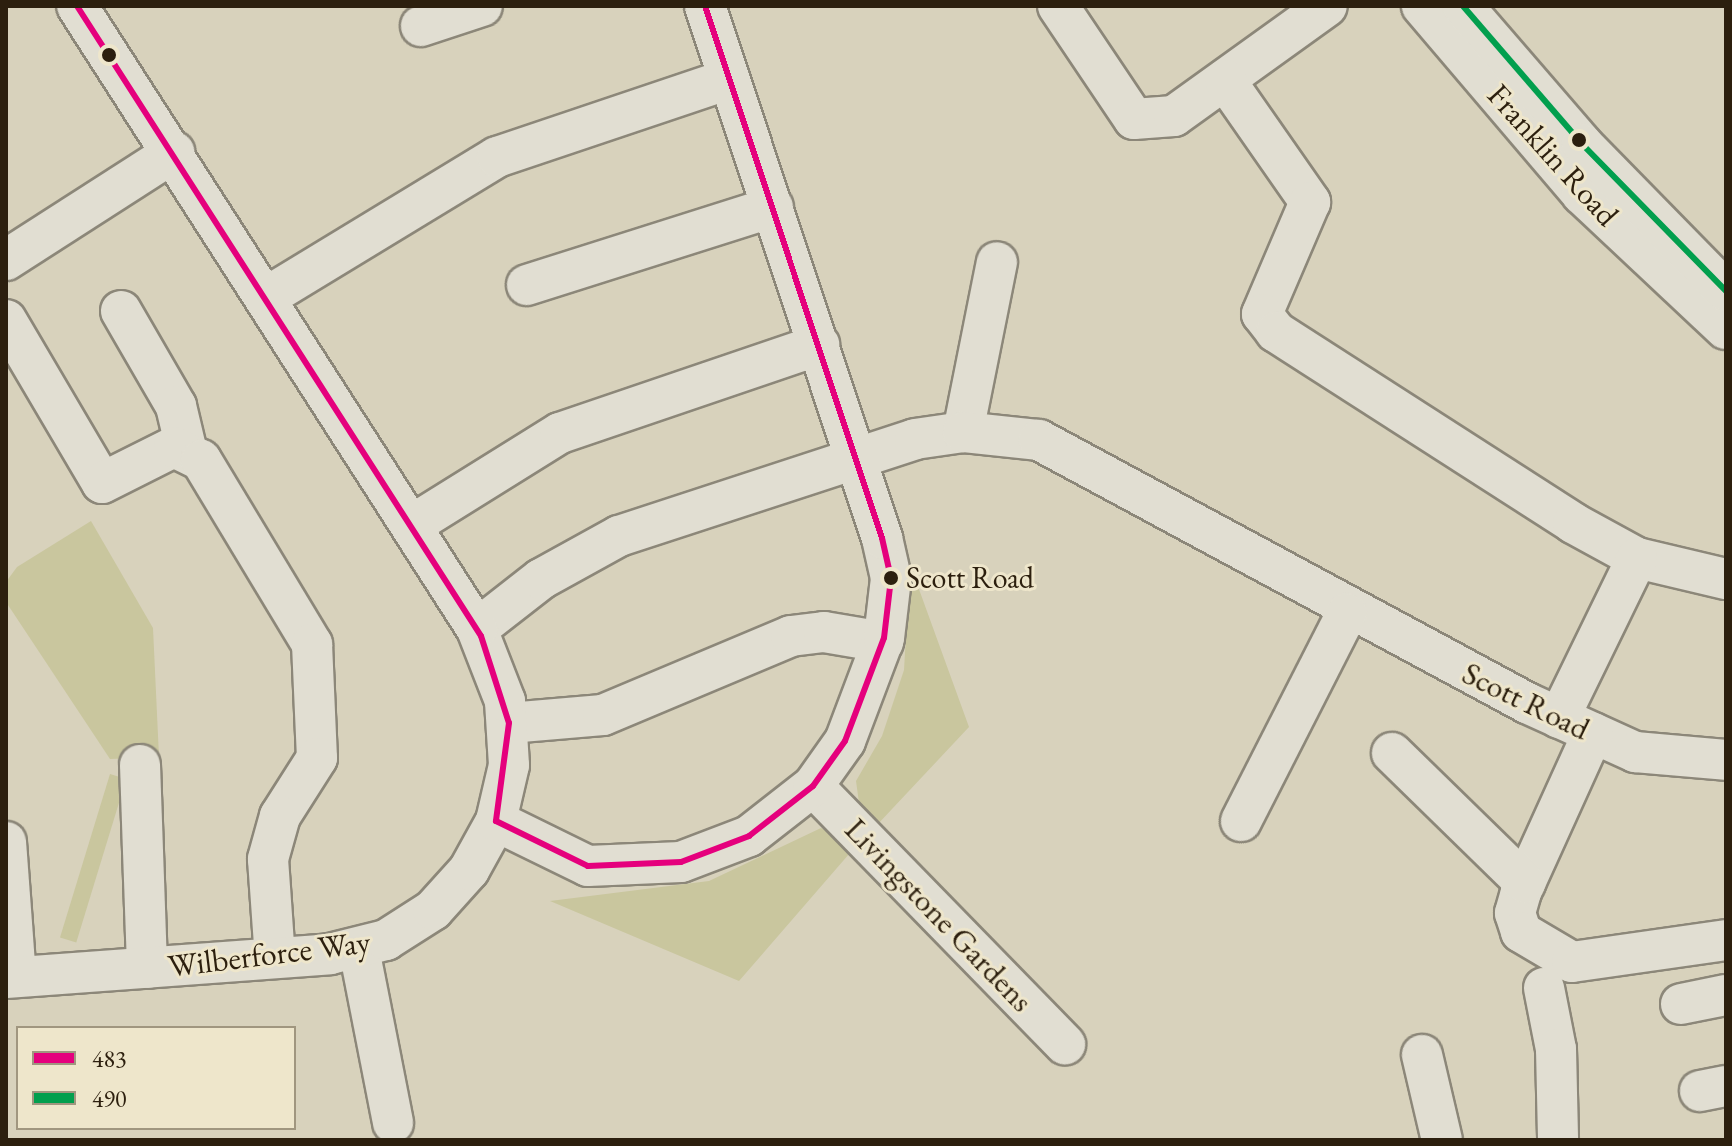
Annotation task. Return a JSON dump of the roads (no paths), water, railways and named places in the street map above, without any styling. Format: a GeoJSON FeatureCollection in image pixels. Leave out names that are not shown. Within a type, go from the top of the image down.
{"type":"FeatureCollection","features":[{"type":"Feature","properties":{"kind":"street","name":"Wilberforce Way"},"geometry":{"type":"LineString","coordinates":[[11,978],[359,949],[402,932],[447,898],[496,821],[509,765],[509,723],[477,629],[174,152],[77,6]]}},
{"type":"Feature","properties":{"kind":"street"},"geometry":{"type":"LineString","coordinates":[[421,26],[482,6]]}},
{"type":"Feature","properties":{"kind":"street"},"geometry":{"type":"LineString","coordinates":[[496,821],[588,866],[681,862],[749,836],[813,786],[845,741],[883,642],[891,578],[858,462],[705,6]]}},
{"type":"Feature","properties":{"kind":"street"},"geometry":{"type":"LineString","coordinates":[[1058,6],[1134,119],[1174,116],[1327,6]]}},
{"type":"Feature","properties":{"kind":"street","name":"Franklin Road"},"geometry":{"type":"LineString","coordinates":[[1422,6],[1582,194],[1726,329]]}},
{"type":"Feature","properties":{"kind":"street"},"geometry":{"type":"LineString","coordinates":[[1463,6],[1582,144],[1726,291]]}},
{"type":"Feature","properties":{"kind":"street"},"geometry":{"type":"LineString","coordinates":[[265,298],[497,157],[729,79]]}},
{"type":"Feature","properties":{"kind":"street"},"geometry":{"type":"LineString","coordinates":[[1225,80],[1310,202],[1262,314],[1276,332],[1527,497],[1637,558],[1726,579]]}},
{"type":"Feature","properties":{"kind":"street"},"geometry":{"type":"LineString","coordinates":[[6,260],[174,152]]}},
{"type":"Feature","properties":{"kind":"street"},"geometry":{"type":"LineString","coordinates":[[527,285],[773,207]]}},
{"type":"Feature","properties":{"kind":"street"},"geometry":{"type":"LineString","coordinates":[[963,432],[997,262]]}},
{"type":"Feature","properties":{"kind":"street"},"geometry":{"type":"LineString","coordinates":[[121,311],[176,406],[186,448],[241,523],[314,649],[317,758],[280,816],[268,859],[275,958]]}},
{"type":"Feature","properties":{"kind":"street"},"geometry":{"type":"LineString","coordinates":[[6,320],[102,483],[174,447],[186,448]]}},
{"type":"Feature","properties":{"kind":"street"},"geometry":{"type":"LineString","coordinates":[[412,525],[560,433],[819,345]]}},
{"type":"Feature","properties":{"kind":"street","name":"Scott Road"},"geometry":{"type":"LineString","coordinates":[[477,629],[541,579],[619,536],[858,462],[915,439],[963,432],[1039,440],[1347,613],[1635,752],[1726,760]]}},
{"type":"Feature","properties":{"kind":"street"},"geometry":{"type":"LineString","coordinates":[[1637,558],[1576,725],[1515,913],[1521,932],[1572,962],[1726,940]]}},
{"type":"Feature","properties":{"kind":"street"},"geometry":{"type":"LineString","coordinates":[[1241,821],[1347,613]]}},
{"type":"Feature","properties":{"kind":"street"},"geometry":{"type":"LineString","coordinates":[[509,723],[603,715],[791,636],[824,632],[883,642]]}},
{"type":"Feature","properties":{"kind":"street"},"geometry":{"type":"LineString","coordinates":[[1392,753],[1525,883]]}},
{"type":"Feature","properties":{"kind":"street"},"geometry":{"type":"LineString","coordinates":[[137,765],[147,968]]}},
{"type":"Feature","properties":{"kind":"street","name":"Livingstone Gardens"},"geometry":{"type":"LineString","coordinates":[[813,786],[1065,1044]]}},
{"type":"Feature","properties":{"kind":"street"},"geometry":{"type":"LineString","coordinates":[[6,842],[11,978]]}},
{"type":"Feature","properties":{"kind":"street"},"geometry":{"type":"LineString","coordinates":[[359,949],[393,1123]]}},
{"type":"Feature","properties":{"kind":"street"},"geometry":{"type":"LineString","coordinates":[[1544,988],[1556,1049],[1558,1140]]}},
{"type":"Feature","properties":{"kind":"street"},"geometry":{"type":"LineString","coordinates":[[1681,1004],[1726,995]]}},
{"type":"Feature","properties":{"kind":"street"},"geometry":{"type":"LineString","coordinates":[[1422,1055],[1442,1140]]}},
{"type":"Feature","properties":{"kind":"place","name":"Scott Road"},"geometry":{"type":"Point","coordinates":[891,578]}}]}
